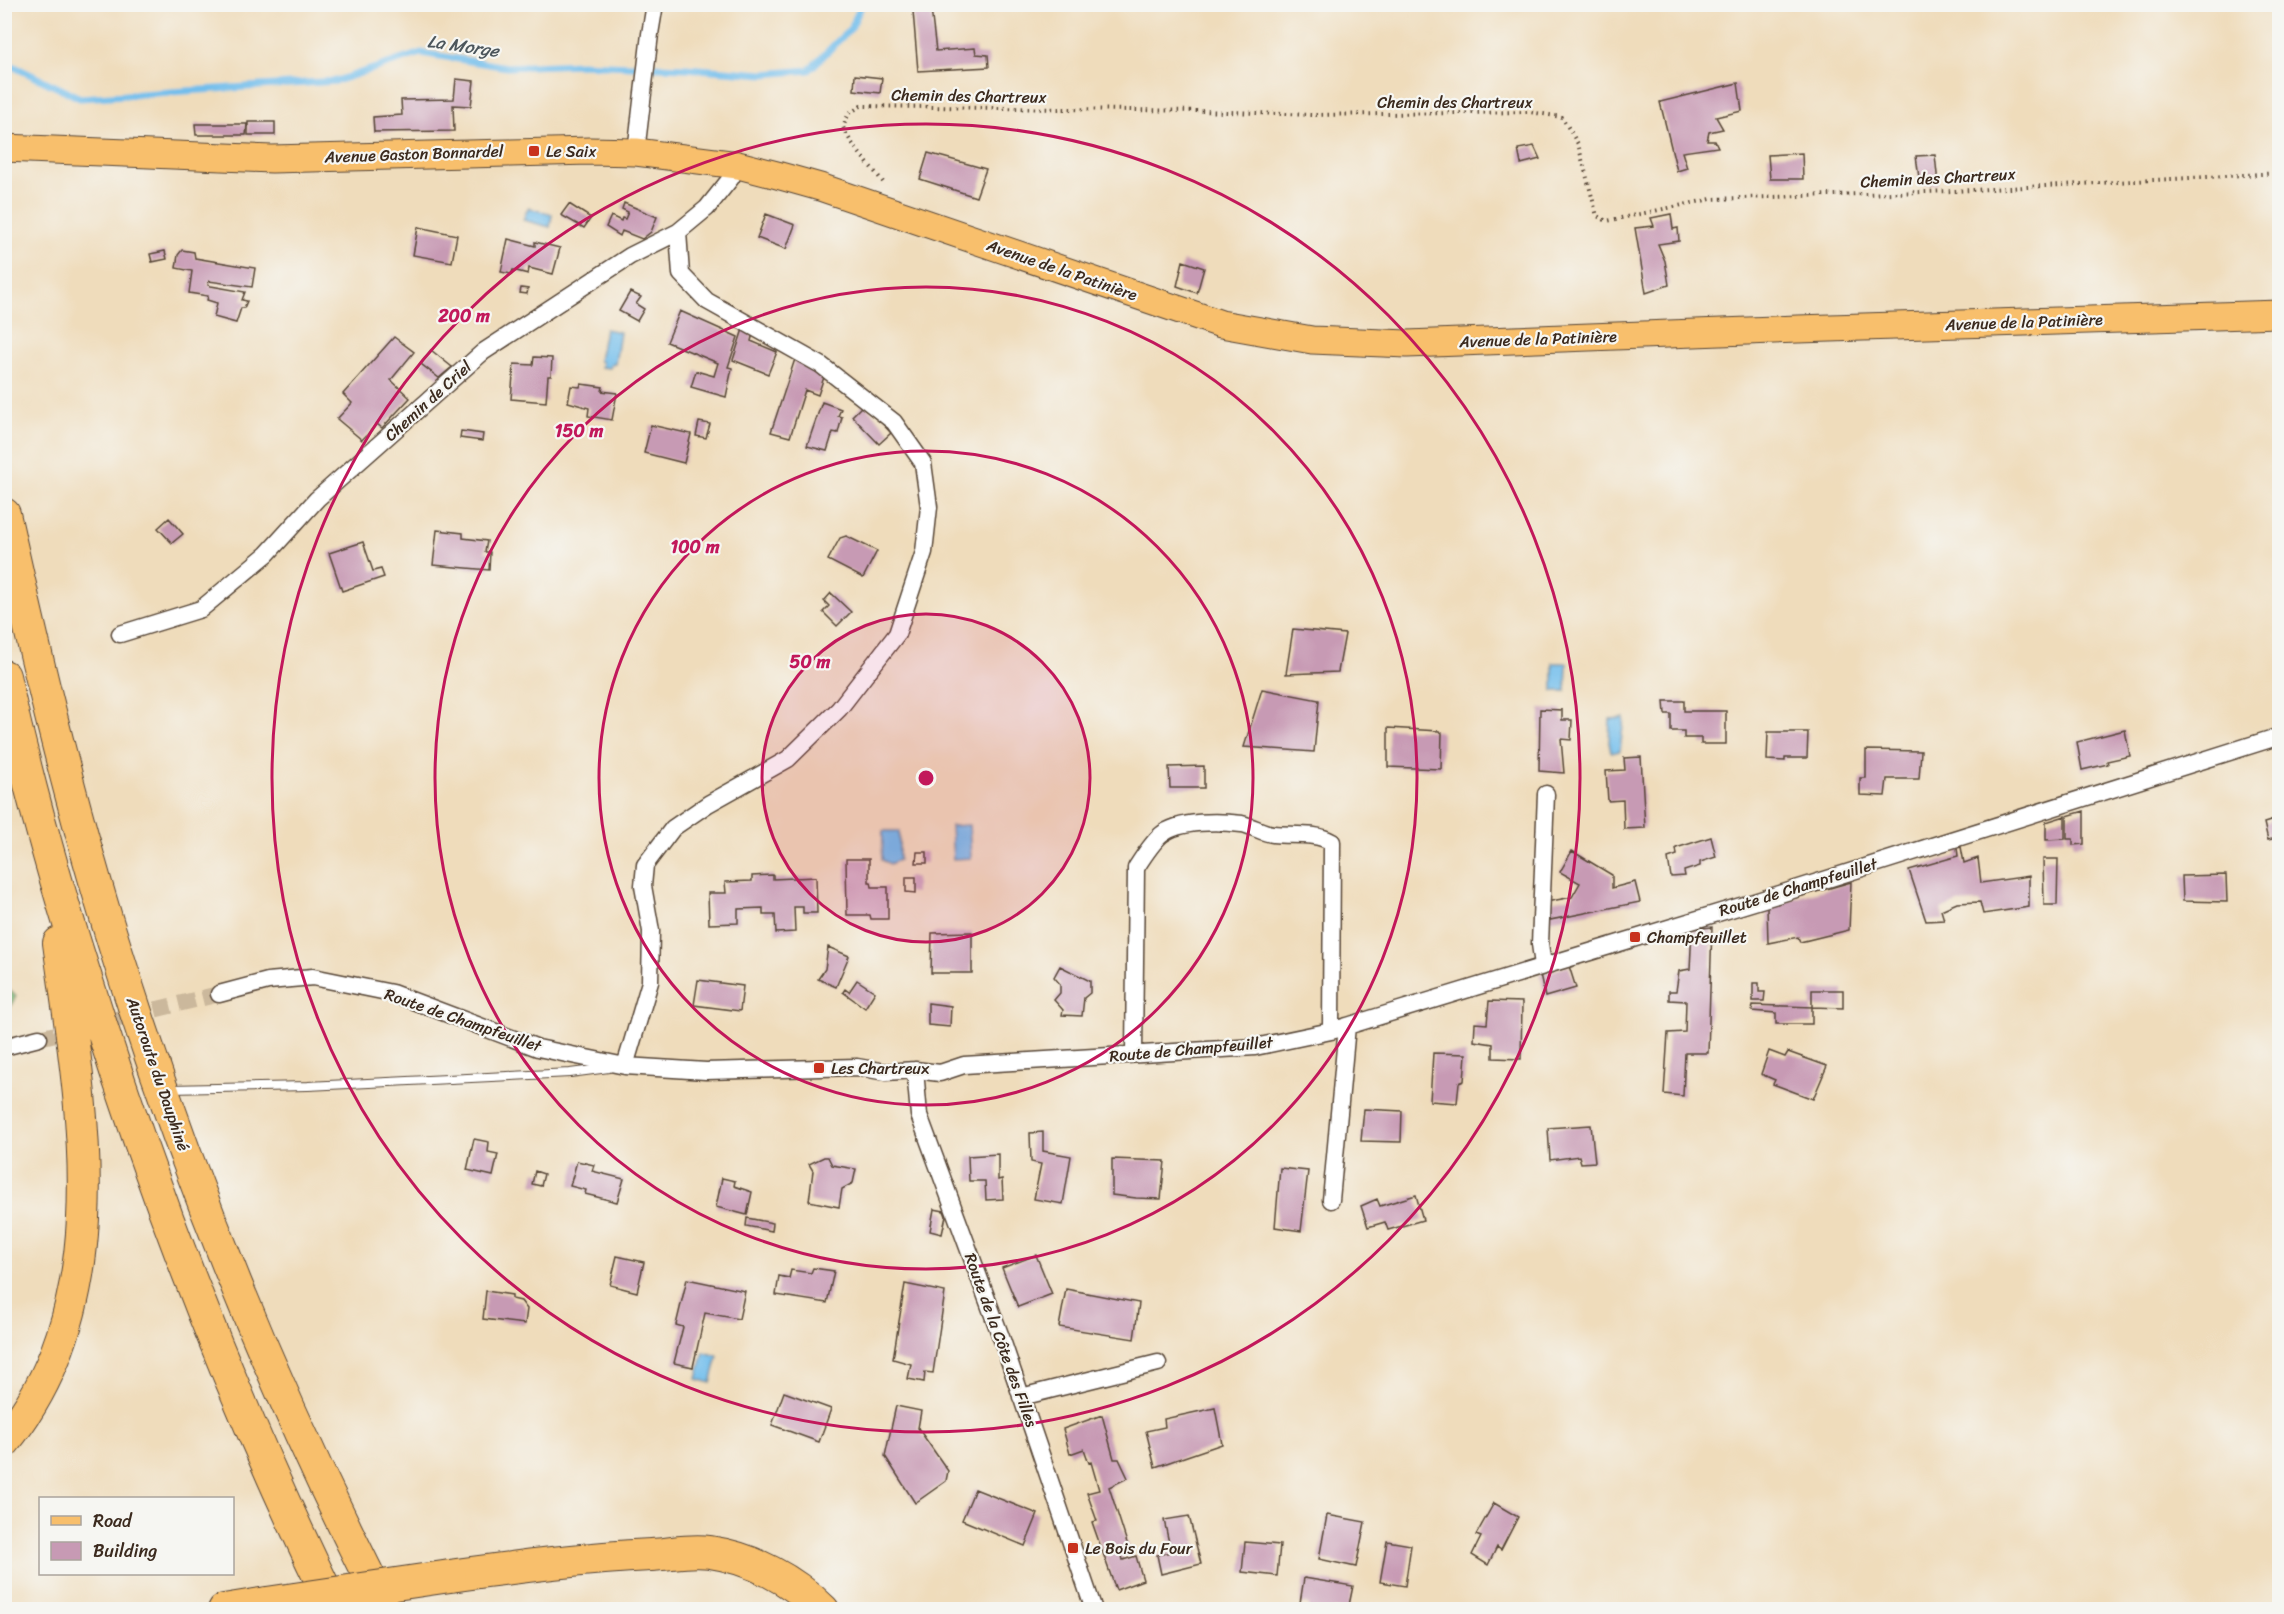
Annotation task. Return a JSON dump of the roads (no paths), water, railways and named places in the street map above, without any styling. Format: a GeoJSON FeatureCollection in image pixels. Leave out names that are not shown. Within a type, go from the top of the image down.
{"type":"FeatureCollection","features":[{"type":"Feature","properties":{"kind":"highway","name":"Autoroute du Dauphiné"},"geometry":{"type":"LineString","coordinates":[[4,513],[50,714],[79,821],[117,954],[190,1167],[280,1390],[354,1548],[386,1610]]}},
{"type":"Feature","properties":{"kind":"highway"},"geometry":{"type":"LineString","coordinates":[[4,676],[43,834],[113,1064],[194,1289],[275,1482],[335,1610]]}},
{"type":"Feature","properties":{"kind":"highway"},"geometry":{"type":"LineString","coordinates":[[4,1442],[34,1403],[53,1363],[68,1322],[76,1280],[83,1217],[85,1179],[80,1106],[43,834]]}},
{"type":"Feature","properties":{"kind":"highway"},"geometry":{"type":"LineString","coordinates":[[354,1548],[397,1610]]}},
{"type":"Feature","properties":{"kind":"highway"},"geometry":{"type":"LineString","coordinates":[[224,1610],[450,1576],[590,1558],[696,1550],[744,1560],[798,1588],[823,1610]]}},
{"type":"Feature","properties":{"kind":"highway"},"geometry":{"type":"LineString","coordinates":[[652,1555],[739,1577],[769,1591],[798,1610]]}},
{"type":"Feature","properties":{"kind":"main road","name":"Avenue Gaston Bonnardel"},"geometry":{"type":"LineString","coordinates":[[4,148],[272,159],[534,151],[636,152],[738,165],[820,187]]}},
{"type":"Feature","properties":{"kind":"main road","name":"Avenue de la Patinière"},"geometry":{"type":"LineString","coordinates":[[820,187],[1221,324],[1312,340],[1407,344],[1798,328],[2280,314]]}},
{"type":"Feature","properties":{"kind":"street"},"geometry":{"type":"LineString","coordinates":[[636,152],[655,4]]}},
{"type":"Feature","properties":{"kind":"street","name":"Chemin de Criel"},"geometry":{"type":"LineString","coordinates":[[120,634],[201,609],[267,554],[317,499],[483,352],[630,256],[678,231],[707,208],[731,178],[738,165]]}},
{"type":"Feature","properties":{"kind":"street"},"geometry":{"type":"LineString","coordinates":[[625,1066],[650,982],[651,931],[643,886],[645,866],[673,828],[708,804],[788,759],[839,709],[897,634],[924,552],[929,507],[923,463],[894,422],[821,365],[707,300],[681,274],[678,231]]}},
{"type":"Feature","properties":{"kind":"street","name":"Route de Champfeuillet"},"geometry":{"type":"LineString","coordinates":[[219,994],[268,981],[313,977],[392,993],[538,1048],[625,1066],[706,1071],[857,1067],[886,1072],[915,1070],[940,1073],[964,1065],[1255,1047],[1339,1029],[1780,894],[2280,736]]}},
{"type":"Feature","properties":{"kind":"street"},"geometry":{"type":"LineString","coordinates":[[1543,966],[1540,944],[1546,794]]}},
{"type":"Feature","properties":{"kind":"street"},"geometry":{"type":"LineString","coordinates":[[1134,1054],[1136,868],[1163,834],[1178,826],[1198,822],[1244,824],[1266,833],[1323,836],[1332,842],[1339,1029],[1331,1200]]}},
{"type":"Feature","properties":{"kind":"street"},"geometry":{"type":"LineString","coordinates":[[4,1047],[39,1038]]}},
{"type":"Feature","properties":{"kind":"street","name":"Route de la Côte des Filles"},"geometry":{"type":"LineString","coordinates":[[915,1070],[919,1115],[1021,1396],[1094,1610]]}},
{"type":"Feature","properties":{"kind":"street"},"geometry":{"type":"LineString","coordinates":[[1021,1396],[1158,1363]]}},
{"type":"Feature","properties":{"kind":"lane"},"geometry":{"type":"LineString","coordinates":[[163,1089],[308,1086],[570,1072],[625,1066]]}},
{"type":"Feature","properties":{"kind":"water"},"geometry":{"type":"Polygon","coordinates":[[[528,208],[552,214],[550,227],[523,220],[528,208]]]}},
{"type":"Feature","properties":{"kind":"water"},"geometry":{"type":"Polygon","coordinates":[[[605,329],[620,332],[615,364],[611,364],[610,368],[601,367],[602,362],[599,361],[605,329]]]}},
{"type":"Feature","properties":{"kind":"water"},"geometry":{"type":"Polygon","coordinates":[[[1553,663],[1567,663],[1566,691],[1553,691],[1553,663]]]}},
{"type":"Feature","properties":{"kind":"water"},"geometry":{"type":"Polygon","coordinates":[[[1624,718],[1620,751],[1611,753],[1610,719],[1624,718]]]}},
{"type":"Feature","properties":{"kind":"water"},"geometry":{"type":"Polygon","coordinates":[[[969,825],[971,858],[953,859],[951,826],[969,825]]]}},
{"type":"Feature","properties":{"kind":"water"},"geometry":{"type":"Polygon","coordinates":[[[883,831],[899,831],[899,860],[890,864],[882,860],[883,831]]]}},
{"type":"Feature","properties":{"kind":"water"},"geometry":{"type":"Polygon","coordinates":[[[704,1352],[718,1356],[711,1383],[697,1379],[704,1352]]]}},
{"type":"Feature","properties":{"kind":"waterway","name":"La Morge"},"geometry":{"type":"LineString","coordinates":[[4,62],[80,98],[336,81],[421,53],[507,67],[580,64],[764,74],[809,70],[851,28],[862,4]]}},
{"type":"Feature","properties":{"kind":"tunnel"},"geometry":{"type":"LineString","coordinates":[[39,1038],[219,994]]}},
{"type":"Feature","properties":{"kind":"place","name":"Le Saix"},"geometry":{"type":"Point","coordinates":[534,151]}},
{"type":"Feature","properties":{"kind":"place","name":"Champfeuillet"},"geometry":{"type":"Point","coordinates":[1635,937]}},
{"type":"Feature","properties":{"kind":"place","name":"Les Chartreux"},"geometry":{"type":"Point","coordinates":[819,1068]}},
{"type":"Feature","properties":{"kind":"place","name":"Le Bois du Four"},"geometry":{"type":"Point","coordinates":[1073,1548]}}]}
